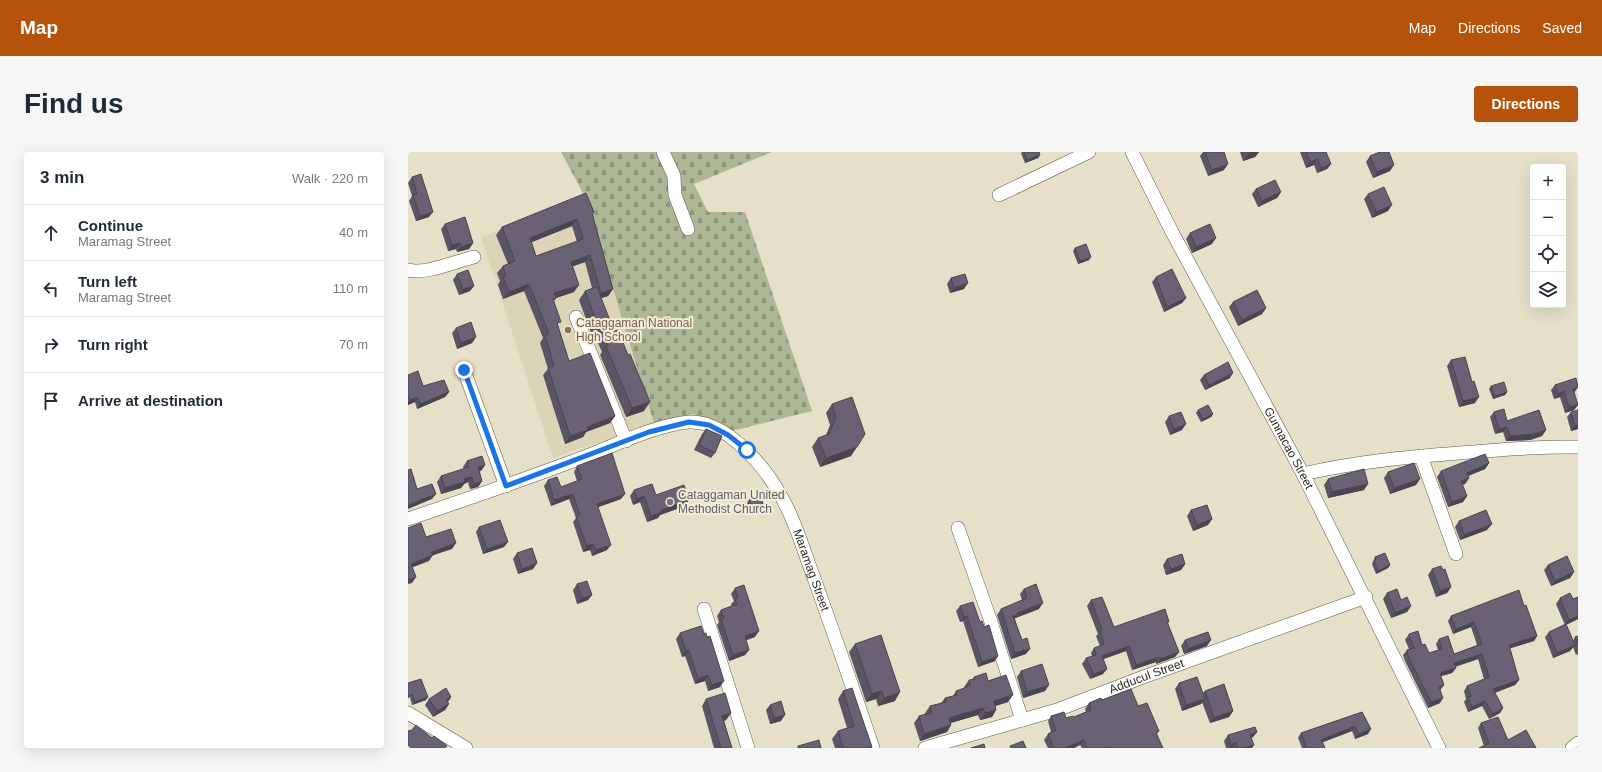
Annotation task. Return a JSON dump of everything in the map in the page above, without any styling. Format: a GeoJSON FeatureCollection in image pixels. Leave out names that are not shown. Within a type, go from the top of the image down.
{"type":"FeatureCollection","features":[{"type":"Feature","properties":{"kind":"street"},"geometry":{"type":"LineString","coordinates":[[664,152],[674,176],[675,195],[688,229]]}},
{"type":"Feature","properties":{"kind":"street"},"geometry":{"type":"LineString","coordinates":[[999,195],[1089,152]]}},
{"type":"Feature","properties":{"kind":"street","name":"Gunnacao Street"},"geometry":{"type":"LineString","coordinates":[[1132,152],[1176,239],[1303,474],[1366,597],[1440,748]]}},
{"type":"Feature","properties":{"kind":"street"},"geometry":{"type":"LineString","coordinates":[[408,270],[426,270],[474,257]]}},
{"type":"Feature","properties":{"kind":"street"},"geometry":{"type":"LineString","coordinates":[[576,316],[626,441]]}},
{"type":"Feature","properties":{"kind":"street"},"geometry":{"type":"LineString","coordinates":[[464,370],[506,486]]}},
{"type":"Feature","properties":{"kind":"street","name":"Maramag Street"},"geometry":{"type":"LineString","coordinates":[[408,519],[506,486],[626,441],[689,422],[702,424],[728,435],[747,450],[764,470],[782,498],[800,540],[873,748]]}},
{"type":"Feature","properties":{"kind":"street"},"geometry":{"type":"LineString","coordinates":[[1303,474],[1360,462],[1421,456],[1514,448],[1578,447]]}},
{"type":"Feature","properties":{"kind":"street"},"geometry":{"type":"LineString","coordinates":[[1421,456],[1456,554]]}},
{"type":"Feature","properties":{"kind":"street"},"geometry":{"type":"LineString","coordinates":[[958,528],[990,619],[1022,720]]}},
{"type":"Feature","properties":{"kind":"street","name":"Adducul Street"},"geometry":{"type":"LineString","coordinates":[[925,748],[1057,710],[1146,676],[1366,597]]}},
{"type":"Feature","properties":{"kind":"street"},"geometry":{"type":"LineString","coordinates":[[704,609],[748,748]]}},
{"type":"Feature","properties":{"kind":"street"},"geometry":{"type":"LineString","coordinates":[[408,713],[466,748]]}},
{"type":"Feature","properties":{"kind":"street"},"geometry":{"type":"LineString","coordinates":[[1572,748],[1578,743]]}},
{"type":"Feature","properties":{"kind":"shaded area","name":"Cataggaman National High School"},"geometry":{"type":"Polygon","coordinates":[[[585,197],[654,423],[553,458],[481,237],[585,197]]]}},
{"type":"Feature","properties":{"kind":"green space"},"geometry":{"type":"Polygon","coordinates":[[[561,152],[772,152],[694,184],[708,212],[745,212],[812,411],[728,432],[694,414],[654,423],[585,197],[561,152]]]}},
{"type":"Feature","properties":{"kind":"building"},"geometry":{"type":"Polygon","coordinates":[[[1024,152],[1039,152],[1040,155],[1027,160],[1024,152]]]}},
{"type":"Feature","properties":{"kind":"building"},"geometry":{"type":"Polygon","coordinates":[[[1205,152],[1224,152],[1228,164],[1212,170],[1205,152]]]}},
{"type":"Feature","properties":{"kind":"building"},"geometry":{"type":"Polygon","coordinates":[[[1306,152],[1326,152],[1331,164],[1321,168],[1318,159],[1310,162],[1306,152]]]}},
{"type":"Feature","properties":{"kind":"building"},"geometry":{"type":"Polygon","coordinates":[[[1380,152],[1389,152],[1394,165],[1377,172],[1370,156],[1380,152]]]}},
{"type":"Feature","properties":{"kind":"building"},"geometry":{"type":"Polygon","coordinates":[[[421,174],[433,212],[420,216],[413,195],[417,194],[412,177],[421,174]]]}},
{"type":"Feature","properties":{"kind":"building"},"geometry":{"type":"Polygon","coordinates":[[[1275,180],[1281,192],[1262,201],[1256,189],[1275,180]]]}},
{"type":"Feature","properties":{"kind":"building"},"geometry":{"type":"Polygon","coordinates":[[[1384,187],[1392,205],[1376,212],[1368,194],[1384,187]]]}},
{"type":"Feature","properties":{"kind":"building"},"geometry":{"type":"Polygon","coordinates":[[[586,193],[594,212],[592,213],[613,289],[601,293],[590,255],[571,262],[579,285],[554,293],[556,298],[553,299],[561,322],[557,323],[569,361],[590,353],[615,416],[587,427],[588,430],[570,436],[548,368],[554,366],[545,335],[549,334],[529,284],[509,292],[503,277],[506,276],[503,266],[515,261],[502,227],[586,193]],[[577,219],[530,238],[536,256],[583,239],[577,219]]]}},
{"type":"Feature","properties":{"kind":"building"},"geometry":{"type":"Polygon","coordinates":[[[465,217],[473,243],[461,247],[460,243],[452,245],[445,224],[465,217]]]}},
{"type":"Feature","properties":{"kind":"building"},"geometry":{"type":"Polygon","coordinates":[[[1210,224],[1216,238],[1196,247],[1190,233],[1210,224]]]}},
{"type":"Feature","properties":{"kind":"building"},"geometry":{"type":"Polygon","coordinates":[[[1086,244],[1091,257],[1080,261],[1075,248],[1086,244]]]}},
{"type":"Feature","properties":{"kind":"building"},"geometry":{"type":"Polygon","coordinates":[[[1172,269],[1186,298],[1167,307],[1156,277],[1172,269]]]}},
{"type":"Feature","properties":{"kind":"building"},"geometry":{"type":"Polygon","coordinates":[[[468,270],[474,286],[463,289],[457,274],[468,270]]]}},
{"type":"Feature","properties":{"kind":"building"},"geometry":{"type":"Polygon","coordinates":[[[965,274],[968,283],[954,288],[951,278],[965,274]]]}},
{"type":"Feature","properties":{"kind":"building"},"geometry":{"type":"Polygon","coordinates":[[[597,287],[614,331],[618,330],[628,355],[630,354],[650,402],[632,408],[606,346],[608,345],[600,325],[598,326],[585,291],[597,287]]]}},
{"type":"Feature","properties":{"kind":"building"},"geometry":{"type":"Polygon","coordinates":[[[1257,290],[1266,308],[1242,320],[1233,302],[1257,290]]]}},
{"type":"Feature","properties":{"kind":"building"},"geometry":{"type":"Polygon","coordinates":[[[471,322],[476,337],[461,343],[456,328],[471,322]]]}},
{"type":"Feature","properties":{"kind":"building"},"geometry":{"type":"Polygon","coordinates":[[[1465,357],[1472,382],[1474,381],[1479,397],[1463,401],[1451,360],[1465,357]]]}},
{"type":"Feature","properties":{"kind":"building"},"geometry":{"type":"Polygon","coordinates":[[[1228,362],[1233,373],[1209,385],[1204,375],[1228,362]]]}},
{"type":"Feature","properties":{"kind":"building"},"geometry":{"type":"Polygon","coordinates":[[[418,371],[423,386],[444,380],[449,392],[420,404],[418,397],[410,400],[408,395],[408,375],[418,371]]]}},
{"type":"Feature","properties":{"kind":"building"},"geometry":{"type":"Polygon","coordinates":[[[1576,378],[1578,387],[1573,389],[1578,405],[1569,407],[1564,391],[1558,394],[1555,385],[1576,378]]]}},
{"type":"Feature","properties":{"kind":"building"},"geometry":{"type":"Polygon","coordinates":[[[1504,382],[1507,392],[1495,396],[1491,386],[1504,382]]]}},
{"type":"Feature","properties":{"kind":"building"},"geometry":{"type":"Polygon","coordinates":[[[852,397],[865,434],[857,447],[826,458],[818,438],[829,434],[836,417],[832,404],[852,397]]]}},
{"type":"Feature","properties":{"kind":"building"},"geometry":{"type":"Polygon","coordinates":[[[1208,405],[1213,414],[1203,419],[1198,410],[1208,405]]]}},
{"type":"Feature","properties":{"kind":"building"},"geometry":{"type":"Polygon","coordinates":[[[1504,409],[1507,421],[1539,410],[1546,430],[1534,434],[1510,436],[1507,427],[1499,429],[1494,412],[1504,409]]]}},
{"type":"Feature","properties":{"kind":"building"},"geometry":{"type":"Polygon","coordinates":[[[1578,410],[1578,425],[1575,426],[1571,412],[1578,410]]]}},
{"type":"Feature","properties":{"kind":"building"},"geometry":{"type":"Polygon","coordinates":[[[1181,412],[1186,424],[1174,429],[1169,416],[1181,412]]]}},
{"type":"Feature","properties":{"kind":"building"},"geometry":{"type":"Polygon","coordinates":[[[706,429],[722,436],[715,453],[699,445],[706,429]]]}},
{"type":"Feature","properties":{"kind":"building"},"geometry":{"type":"Polygon","coordinates":[[[612,453],[625,494],[597,504],[611,545],[596,550],[593,544],[587,546],[576,517],[580,515],[573,494],[554,500],[548,480],[557,477],[561,487],[582,479],[577,466],[612,453]]]}},
{"type":"Feature","properties":{"kind":"building"},"geometry":{"type":"Polygon","coordinates":[[[1485,454],[1489,463],[1467,473],[1469,478],[1461,481],[1467,496],[1452,502],[1441,471],[1485,454]]]}},
{"type":"Feature","properties":{"kind":"building"},"geometry":{"type":"Polygon","coordinates":[[[482,456],[485,465],[478,467],[482,481],[474,484],[472,477],[464,479],[465,482],[445,488],[441,476],[469,467],[467,461],[482,456]]]}},
{"type":"Feature","properties":{"kind":"building"},"geometry":{"type":"Polygon","coordinates":[[[1414,463],[1420,479],[1394,488],[1388,472],[1414,463]]]}},
{"type":"Feature","properties":{"kind":"building"},"geometry":{"type":"Polygon","coordinates":[[[411,469],[417,489],[432,484],[436,494],[408,505],[408,470],[411,469]]]}},
{"type":"Feature","properties":{"kind":"building"},"geometry":{"type":"Polygon","coordinates":[[[1364,469],[1368,484],[1332,492],[1328,479],[1364,469]]]}},
{"type":"Feature","properties":{"kind":"building"},"geometry":{"type":"Polygon","coordinates":[[[652,484],[656,495],[684,485],[689,500],[661,510],[662,512],[651,516],[644,496],[637,499],[634,490],[652,484]]]}},
{"type":"Feature","properties":{"kind":"building"},"geometry":{"type":"Polygon","coordinates":[[[760,496],[763,504],[752,508],[749,500],[760,496]]]}},
{"type":"Feature","properties":{"kind":"building"},"geometry":{"type":"Polygon","coordinates":[[[1207,505],[1212,519],[1197,525],[1191,510],[1207,505]]]}},
{"type":"Feature","properties":{"kind":"building"},"geometry":{"type":"Polygon","coordinates":[[[1486,510],[1492,524],[1464,535],[1459,521],[1486,510]]]}},
{"type":"Feature","properties":{"kind":"building"},"geometry":{"type":"Polygon","coordinates":[[[500,520],[508,542],[487,549],[479,527],[500,520]]]}},
{"type":"Feature","properties":{"kind":"building"},"geometry":{"type":"Polygon","coordinates":[[[421,523],[426,537],[451,529],[456,543],[431,552],[433,555],[411,564],[416,577],[408,580],[408,528],[421,523]]]}},
{"type":"Feature","properties":{"kind":"building"},"geometry":{"type":"Polygon","coordinates":[[[532,548],[537,563],[522,569],[517,553],[532,548]]]}},
{"type":"Feature","properties":{"kind":"building"},"geometry":{"type":"Polygon","coordinates":[[[1385,553],[1390,565],[1378,571],[1374,561],[1376,560],[1375,557],[1385,553]]]}},
{"type":"Feature","properties":{"kind":"building"},"geometry":{"type":"Polygon","coordinates":[[[1182,554],[1185,564],[1171,569],[1167,559],[1182,554]]]}},
{"type":"Feature","properties":{"kind":"building"},"geometry":{"type":"Polygon","coordinates":[[[1567,556],[1574,572],[1555,581],[1548,565],[1567,556]]]}},
{"type":"Feature","properties":{"kind":"building"},"geometry":{"type":"Polygon","coordinates":[[[1441,566],[1443,570],[1445,569],[1451,587],[1440,591],[1432,569],[1441,566]]]}},
{"type":"Feature","properties":{"kind":"building"},"geometry":{"type":"Polygon","coordinates":[[[587,581],[592,595],[582,598],[577,584],[587,581]]]}},
{"type":"Feature","properties":{"kind":"building"},"geometry":{"type":"Polygon","coordinates":[[[1036,584],[1043,603],[1013,616],[1022,640],[1027,638],[1030,649],[1015,653],[1001,609],[1027,598],[1024,589],[1036,584]]]}},
{"type":"Feature","properties":{"kind":"building"},"geometry":{"type":"Polygon","coordinates":[[[744,585],[759,631],[745,636],[749,650],[733,655],[721,619],[724,618],[721,610],[737,604],[735,599],[738,598],[735,588],[744,585]]]}},
{"type":"Feature","properties":{"kind":"building"},"geometry":{"type":"Polygon","coordinates":[[[1397,589],[1401,600],[1407,597],[1411,606],[1395,613],[1387,593],[1397,589]]]}},
{"type":"Feature","properties":{"kind":"building"},"geometry":{"type":"Polygon","coordinates":[[[1519,590],[1537,636],[1509,645],[1519,680],[1493,689],[1503,708],[1493,714],[1485,701],[1472,707],[1468,697],[1471,696],[1467,686],[1489,677],[1482,654],[1454,663],[1456,668],[1442,672],[1440,674],[1444,685],[1439,687],[1443,698],[1431,702],[1408,656],[1407,650],[1414,648],[1409,634],[1418,631],[1422,645],[1425,644],[1429,653],[1442,649],[1439,639],[1448,636],[1454,654],[1482,644],[1474,622],[1456,629],[1451,616],[1519,590]]]}},
{"type":"Feature","properties":{"kind":"building"},"geometry":{"type":"Polygon","coordinates":[[[1570,593],[1573,599],[1578,597],[1578,616],[1569,620],[1560,598],[1570,593]]]}},
{"type":"Feature","properties":{"kind":"building"},"geometry":{"type":"Polygon","coordinates":[[[1102,597],[1114,627],[1165,609],[1169,622],[1167,622],[1179,652],[1160,659],[1159,657],[1136,665],[1129,646],[1102,656],[1107,669],[1094,674],[1086,658],[1096,655],[1094,648],[1104,644],[1100,631],[1102,630],[1091,600],[1102,597]]]}},
{"type":"Feature","properties":{"kind":"building"},"geometry":{"type":"Polygon","coordinates":[[[973,602],[980,622],[982,621],[984,627],[989,625],[998,656],[982,662],[967,616],[964,617],[960,606],[973,602]]]}},
{"type":"Feature","properties":{"kind":"building"},"geometry":{"type":"Polygon","coordinates":[[[1566,624],[1575,645],[1557,653],[1549,632],[1566,624]]]}},
{"type":"Feature","properties":{"kind":"building"},"geometry":{"type":"Polygon","coordinates":[[[701,626],[704,634],[706,633],[707,637],[710,636],[724,681],[712,685],[708,675],[698,679],[689,650],[686,651],[680,633],[701,626]]]}},
{"type":"Feature","properties":{"kind":"building"},"geometry":{"type":"Polygon","coordinates":[[[1208,632],[1211,640],[1188,649],[1185,640],[1208,632]]]}},
{"type":"Feature","properties":{"kind":"building"},"geometry":{"type":"Polygon","coordinates":[[[881,635],[900,692],[884,698],[882,691],[872,694],[855,644],[881,635]]]}},
{"type":"Feature","properties":{"kind":"building"},"geometry":{"type":"Polygon","coordinates":[[[1578,636],[1578,644],[1575,637],[1578,636]]]}},
{"type":"Feature","properties":{"kind":"building"},"geometry":{"type":"Polygon","coordinates":[[[1042,664],[1049,685],[1027,692],[1021,671],[1042,664]]]}},
{"type":"Feature","properties":{"kind":"building"},"geometry":{"type":"Polygon","coordinates":[[[986,673],[988,681],[1006,675],[1013,695],[994,701],[996,710],[985,713],[983,708],[949,718],[951,725],[924,734],[919,716],[932,713],[930,706],[946,702],[945,698],[957,695],[956,691],[970,685],[969,680],[975,679],[974,677],[986,673]]]}},
{"type":"Feature","properties":{"kind":"building"},"geometry":{"type":"Polygon","coordinates":[[[1197,677],[1205,699],[1186,705],[1179,683],[1197,677]]]}},
{"type":"Feature","properties":{"kind":"building"},"geometry":{"type":"Polygon","coordinates":[[[421,679],[428,697],[415,702],[412,694],[408,696],[408,683],[421,679]]]}},
{"type":"Feature","properties":{"kind":"building"},"geometry":{"type":"Polygon","coordinates":[[[1224,684],[1233,711],[1214,718],[1205,691],[1224,684]]]}},
{"type":"Feature","properties":{"kind":"building"},"geometry":{"type":"Polygon","coordinates":[[[446,688],[451,697],[446,700],[449,704],[437,711],[429,699],[446,688]]]}},
{"type":"Feature","properties":{"kind":"building"},"geometry":{"type":"Polygon","coordinates":[[[852,688],[872,747],[869,748],[843,748],[838,731],[854,726],[843,691],[852,688]]]}},
{"type":"Feature","properties":{"kind":"building"},"geometry":{"type":"Polygon","coordinates":[[[1131,689],[1138,706],[1147,703],[1159,731],[1156,733],[1163,748],[1087,748],[1084,740],[1065,748],[1054,748],[1048,734],[1056,730],[1051,716],[1064,712],[1066,718],[1074,717],[1091,710],[1089,703],[1101,698],[1102,700],[1131,689]]]}},
{"type":"Feature","properties":{"kind":"building"},"geometry":{"type":"Polygon","coordinates":[[[725,693],[731,713],[722,716],[732,748],[721,748],[706,699],[725,693]]]}},
{"type":"Feature","properties":{"kind":"building"},"geometry":{"type":"Polygon","coordinates":[[[781,701],[785,715],[774,718],[770,705],[781,701]]]}},
{"type":"Feature","properties":{"kind":"building"},"geometry":{"type":"Polygon","coordinates":[[[1362,712],[1371,729],[1359,734],[1355,726],[1321,740],[1325,748],[1307,748],[1301,733],[1362,712]]]}},
{"type":"Feature","properties":{"kind":"building"},"geometry":{"type":"Polygon","coordinates":[[[1498,717],[1508,740],[1526,730],[1536,748],[1479,748],[1489,743],[1481,723],[1498,717]]]}},
{"type":"Feature","properties":{"kind":"building"},"geometry":{"type":"Polygon","coordinates":[[[416,725],[432,738],[434,736],[447,746],[444,748],[408,748],[408,731],[412,730],[416,725]]]}},
{"type":"Feature","properties":{"kind":"building"},"geometry":{"type":"Polygon","coordinates":[[[1255,727],[1257,732],[1250,735],[1254,745],[1245,748],[1237,748],[1236,742],[1231,745],[1228,735],[1255,727]]]}},
{"type":"Feature","properties":{"kind":"building"},"geometry":{"type":"Polygon","coordinates":[[[819,740],[821,748],[798,748],[798,746],[819,740]]]}},
{"type":"Feature","properties":{"kind":"building"},"geometry":{"type":"Polygon","coordinates":[[[1023,741],[1026,748],[1011,748],[1010,746],[1023,741]]]}},
{"type":"Feature","properties":{"kind":"building"},"geometry":{"type":"Polygon","coordinates":[[[984,744],[985,748],[971,748],[984,744]]]}},
{"type":"Feature","properties":{"kind":"place","name":"Cataggaman National High School"},"geometry":{"type":"Point","coordinates":[568,330]}},
{"type":"Feature","properties":{"kind":"place","name":"Cataggaman United Methodist Church"},"geometry":{"type":"Point","coordinates":[670,502]}},
{"type":"Feature","properties":{"kind":"route"},"geometry":{"type":"LineString","coordinates":[[464,370],[506,486],[649,432],[689,422],[709,425],[728,435],[747,450]]}}]}
